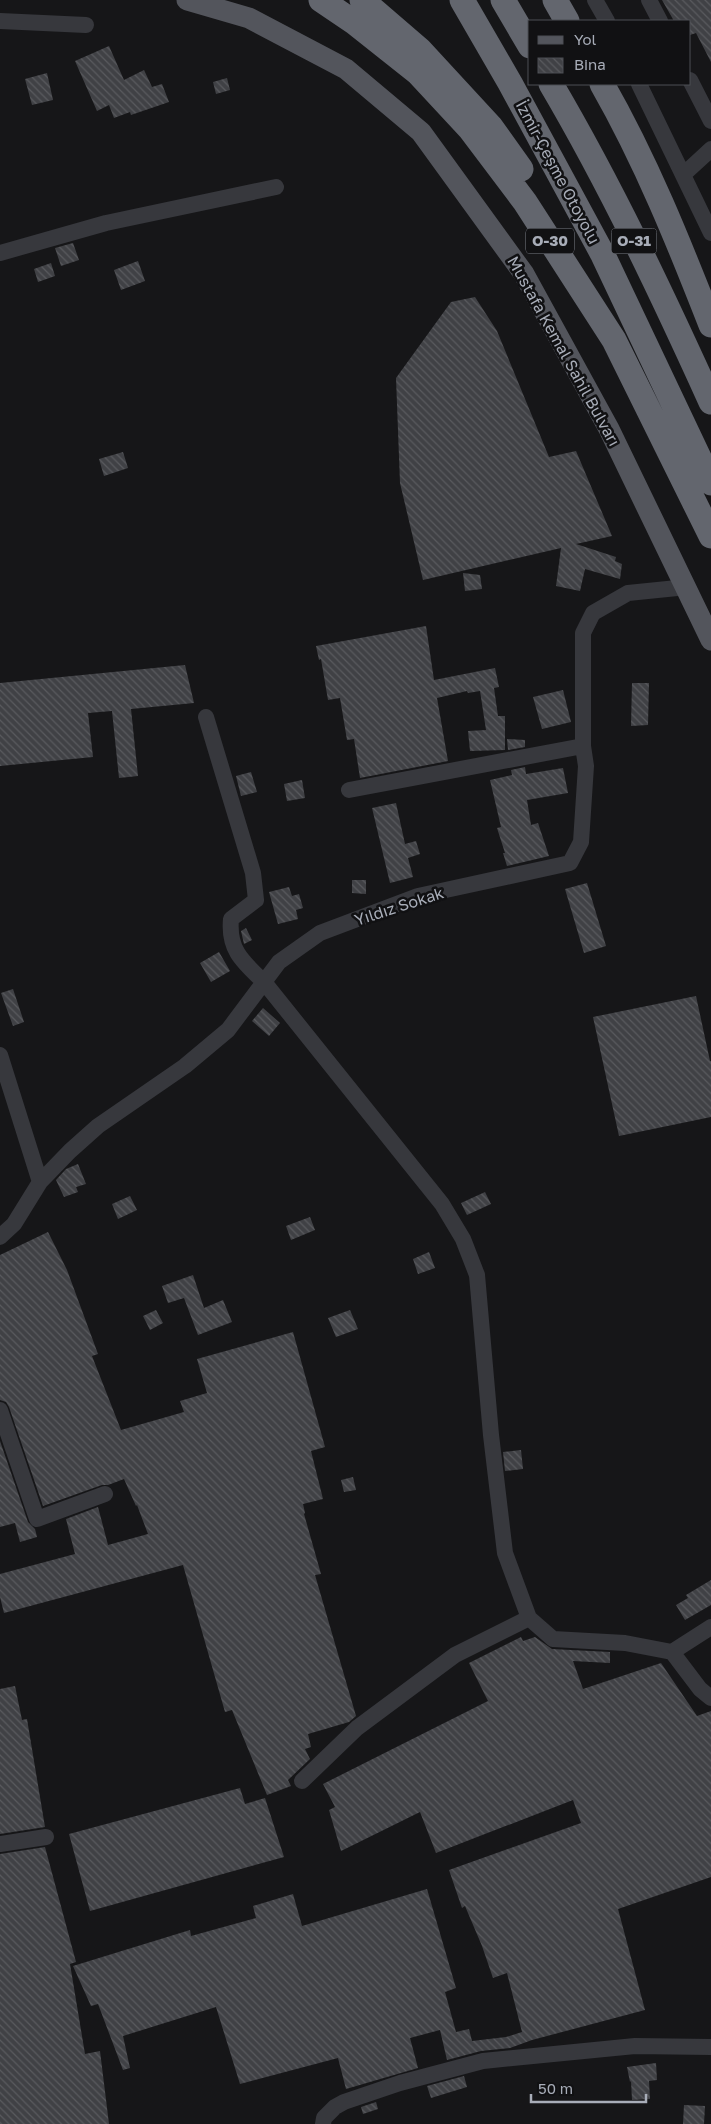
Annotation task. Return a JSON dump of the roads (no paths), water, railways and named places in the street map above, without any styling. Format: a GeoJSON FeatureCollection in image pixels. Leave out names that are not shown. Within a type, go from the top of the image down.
{"type":"FeatureCollection","features":[{"type":"Feature","properties":{"kind":"highway","name":"O-30"},"geometry":{"type":"LineString","coordinates":[[321,0],[355,23],[418,73],[470,129],[525,202],[614,340],[711,536]]}},
{"type":"Feature","properties":{"kind":"highway"},"geometry":{"type":"LineString","coordinates":[[362,0],[420,50],[491,127],[558,223],[614,340]]}},
{"type":"Feature","properties":{"kind":"highway","name":"İzmir-Çeşme Otoyolu"},"geometry":{"type":"LineString","coordinates":[[462,0],[510,83],[602,253],[711,483]]}},
{"type":"Feature","properties":{"kind":"highway"},"geometry":{"type":"LineString","coordinates":[[503,0],[528,43]]}},
{"type":"Feature","properties":{"kind":"highway"},"geometry":{"type":"LineString","coordinates":[[555,0],[566,20]]}},
{"type":"Feature","properties":{"kind":"highway","name":"O-31"},"geometry":{"type":"LineString","coordinates":[[553,85],[570,115],[658,289],[711,402]]}},
{"type":"Feature","properties":{"kind":"highway"},"geometry":{"type":"LineString","coordinates":[[603,85],[628,130],[682,251],[711,326]]}},
{"type":"Feature","properties":{"kind":"main road","name":"Mustafa Kemal Sahil Bulvarı"},"geometry":{"type":"LineString","coordinates":[[187,0],[249,18],[346,69],[421,132],[524,274],[609,430],[687,587],[711,640]]}},
{"type":"Feature","properties":{"kind":"street"},"geometry":{"type":"LineString","coordinates":[[595,0],[606,20]]}},
{"type":"Feature","properties":{"kind":"street"},"geometry":{"type":"LineString","coordinates":[[649,0],[659,20]]}},
{"type":"Feature","properties":{"kind":"street"},"geometry":{"type":"LineString","coordinates":[[0,20],[86,25]]}},
{"type":"Feature","properties":{"kind":"street"},"geometry":{"type":"LineString","coordinates":[[691,82],[711,121]]}},
{"type":"Feature","properties":{"kind":"street"},"geometry":{"type":"LineString","coordinates":[[640,85],[711,233]]}},
{"type":"Feature","properties":{"kind":"street"},"geometry":{"type":"LineString","coordinates":[[684,174],[710,152]]}},
{"type":"Feature","properties":{"kind":"street"},"geometry":{"type":"LineString","coordinates":[[0,253],[106,224],[276,187]]}},
{"type":"Feature","properties":{"kind":"street","name":"Yıldız Sokak"},"geometry":{"type":"LineString","coordinates":[[0,1237],[14,1224],[40,1182],[70,1151],[98,1126],[185,1066],[228,1030],[279,962],[320,933],[418,896],[570,863],[581,842],[586,766],[583,746],[583,633],[593,613],[628,593],[687,587]]}},
{"type":"Feature","properties":{"kind":"street"},"geometry":{"type":"LineString","coordinates":[[206,717],[253,873],[256,900],[231,919],[230,932],[238,956],[264,982],[442,1204],[463,1239],[477,1275],[491,1435],[505,1553],[529,1618],[553,1640],[625,1643],[672,1652],[700,1689],[711,1698]]}},
{"type":"Feature","properties":{"kind":"street"},"geometry":{"type":"LineString","coordinates":[[349,790],[583,746]]}},
{"type":"Feature","properties":{"kind":"street"},"geometry":{"type":"LineString","coordinates":[[0,1055],[40,1182]]}},
{"type":"Feature","properties":{"kind":"street"},"geometry":{"type":"LineString","coordinates":[[0,1410],[37,1519],[105,1494]]}},
{"type":"Feature","properties":{"kind":"street"},"geometry":{"type":"LineString","coordinates":[[302,1781],[357,1728],[455,1655],[529,1618]]}},
{"type":"Feature","properties":{"kind":"street"},"geometry":{"type":"LineString","coordinates":[[672,1652],[711,1627]]}},
{"type":"Feature","properties":{"kind":"street"},"geometry":{"type":"LineString","coordinates":[[0,1844],[46,1837]]}},
{"type":"Feature","properties":{"kind":"street"},"geometry":{"type":"LineString","coordinates":[[323,2124],[324,2118],[335,2107],[344,2102],[400,2082],[483,2061],[635,2046],[711,2047]]}}]}
